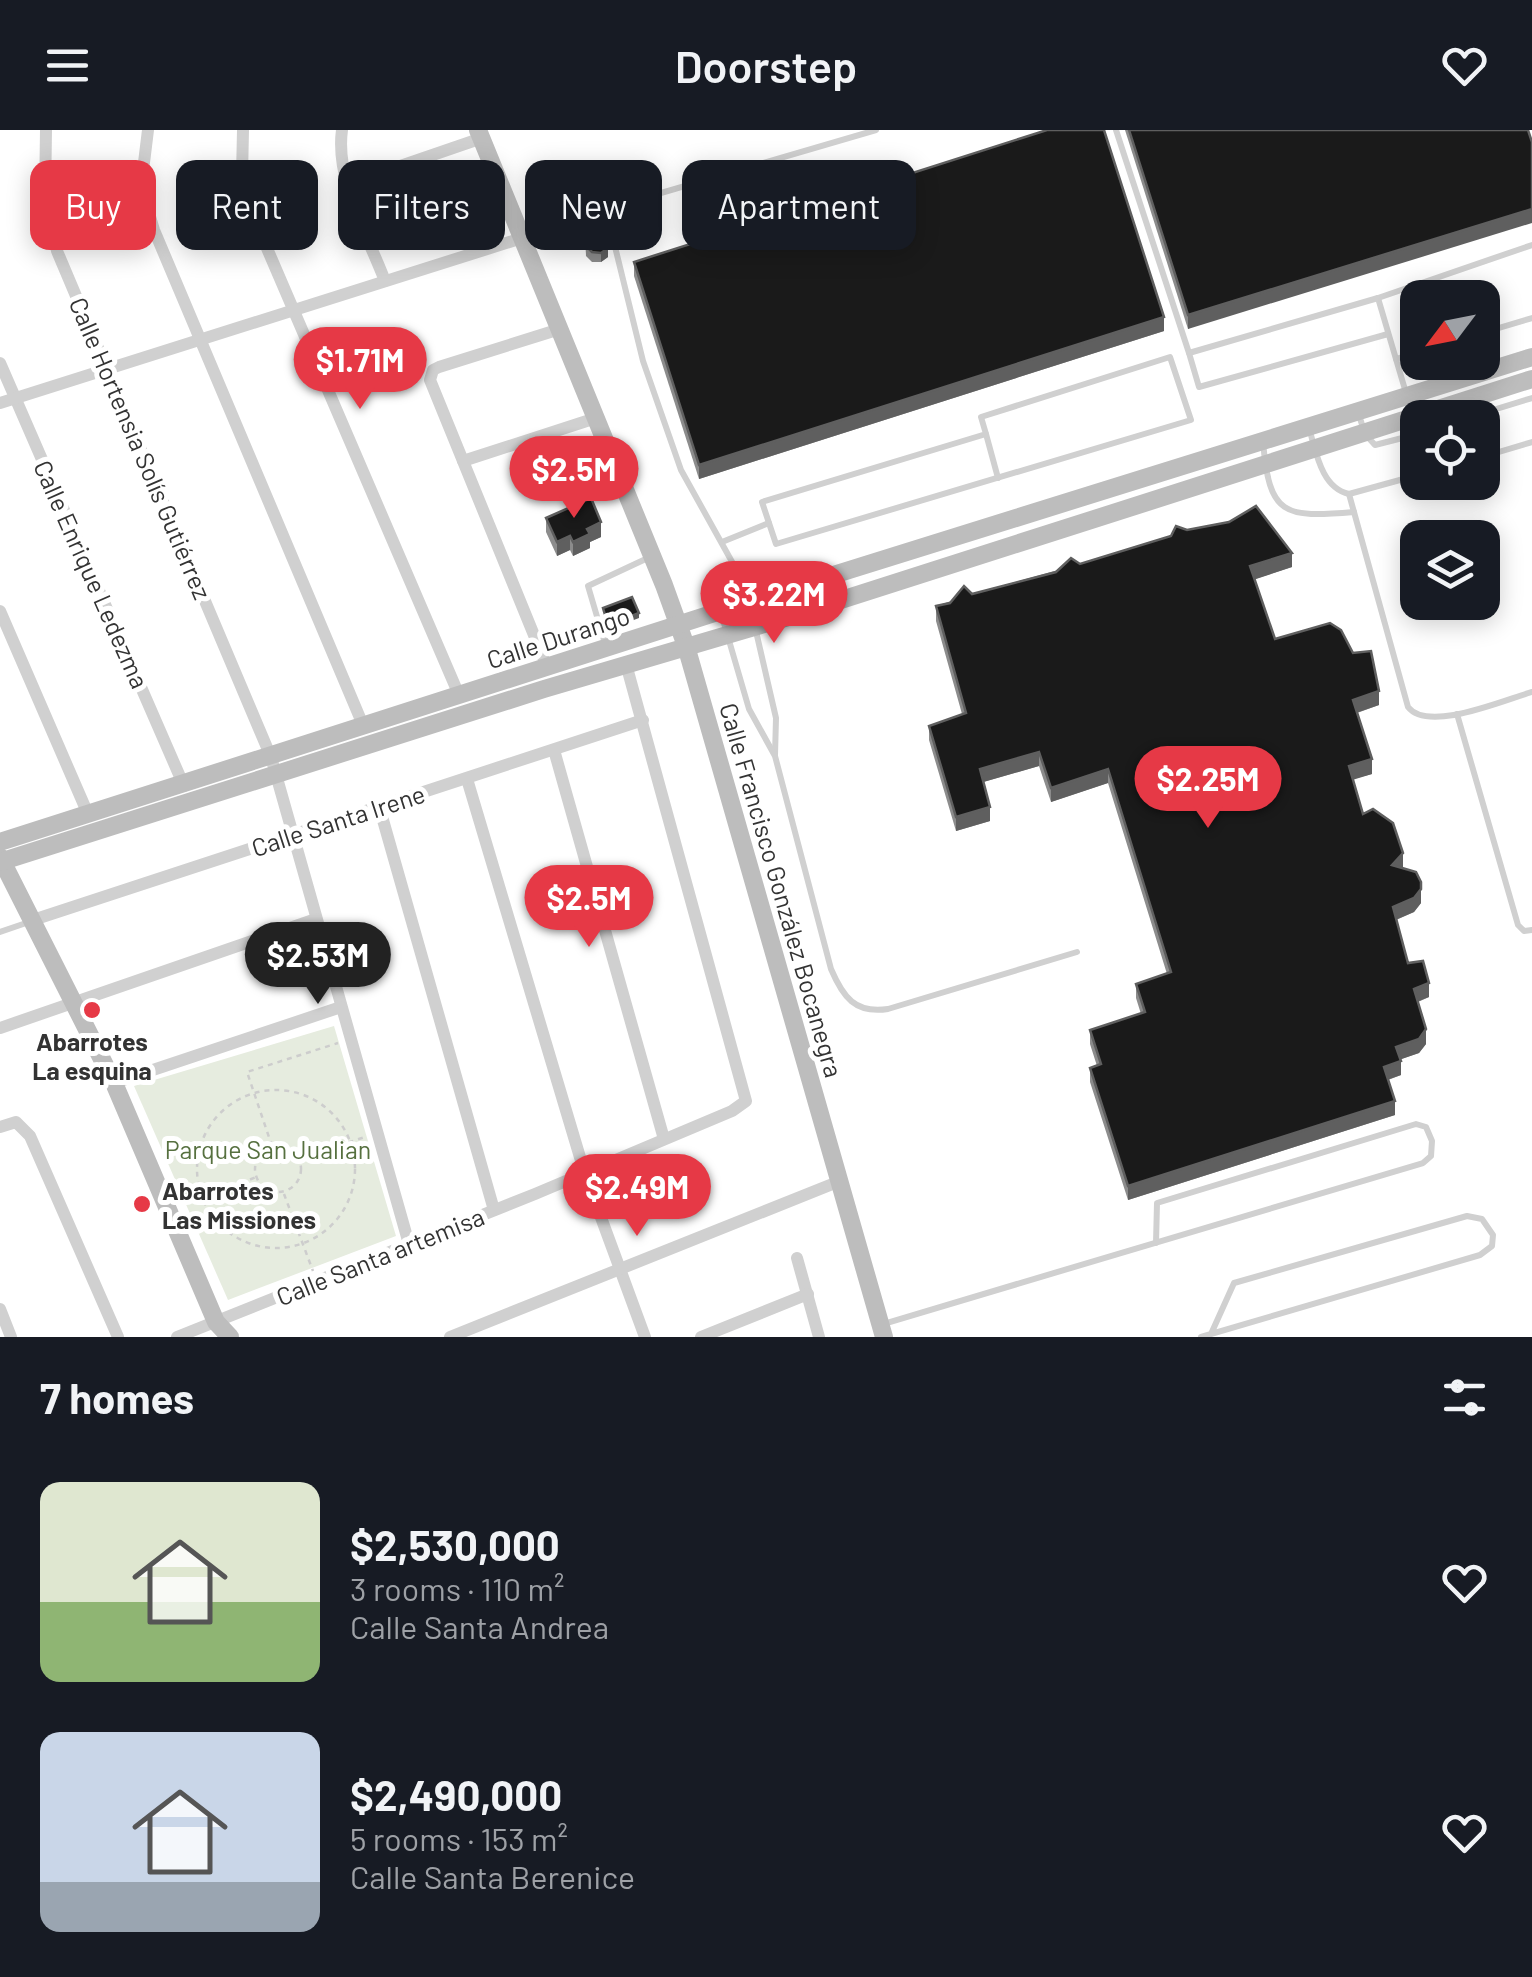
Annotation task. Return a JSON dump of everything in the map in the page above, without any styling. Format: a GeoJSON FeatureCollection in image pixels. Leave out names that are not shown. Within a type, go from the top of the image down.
{"type":"FeatureCollection","features":[{"type":"Feature","properties":{"kind":"main road","name":"Calle Francisco González Bocanegra"},"geometry":{"type":"LineString","coordinates":[[480,134],[686,646],[883,1331]]}},
{"type":"Feature","properties":{"kind":"main road","name":"Calle Durango"},"geometry":{"type":"LineString","coordinates":[[1,856],[88,814],[273,765],[363,725],[1532,357]]}},
{"type":"Feature","properties":{"kind":"main road","name":"Calle Durango"},"geometry":{"type":"LineString","coordinates":[[1,856],[273,765],[755,627],[1532,379]]}},
{"type":"Feature","properties":{"kind":"main road"},"geometry":{"type":"LineString","coordinates":[[1,856],[9,895],[33,920],[114,1083],[216,1322],[230,1337]]}},
{"type":"Feature","properties":{"kind":"street","name":"Calle Hortensia Solís Gutiérrez"},"geometry":{"type":"LineString","coordinates":[[46,130],[45,199],[57,251],[273,765],[409,1244]]}},
{"type":"Feature","properties":{"kind":"street"},"geometry":{"type":"LineString","coordinates":[[148,130],[141,188],[154,230],[363,725]]}},
{"type":"Feature","properties":{"kind":"street"},"geometry":{"type":"LineString","coordinates":[[243,130],[242,176],[262,239],[459,695]]}},
{"type":"Feature","properties":{"kind":"street"},"geometry":{"type":"LineString","coordinates":[[342,130],[343,160]]}},
{"type":"Feature","properties":{"kind":"street"},"geometry":{"type":"LineString","coordinates":[[411,160],[480,134]]}},
{"type":"Feature","properties":{"kind":"street"},"geometry":{"type":"LineString","coordinates":[[0,404],[522,238]]}},
{"type":"Feature","properties":{"kind":"street"},"geometry":{"type":"LineString","coordinates":[[373,250],[385,282]]}},
{"type":"Feature","properties":{"kind":"street"},"geometry":{"type":"LineString","coordinates":[[547,667],[432,386],[431,374],[439,367],[560,329]]}},
{"type":"Feature","properties":{"kind":"street","name":"Calle Enrique Ledezma"},"geometry":{"type":"LineString","coordinates":[[0,363],[184,786]]}},
{"type":"Feature","properties":{"kind":"street"},"geometry":{"type":"LineString","coordinates":[[463,461],[596,418]]}},
{"type":"Feature","properties":{"kind":"street"},"geometry":{"type":"LineString","coordinates":[[0,610],[88,814]]}},
{"type":"Feature","properties":{"kind":"street"},"geometry":{"type":"LineString","coordinates":[[626,664],[643,720]]}},
{"type":"Feature","properties":{"kind":"street","name":"Calle Santa Irene"},"geometry":{"type":"LineString","coordinates":[[33,920],[643,720]]}},
{"type":"Feature","properties":{"kind":"street","name":"Calle Santa artemisa"},"geometry":{"type":"LineString","coordinates":[[177,1337],[585,1174],[732,1111],[746,1101],[643,720]]}},
{"type":"Feature","properties":{"kind":"street"},"geometry":{"type":"LineString","coordinates":[[554,750],[664,1138]]}},
{"type":"Feature","properties":{"kind":"street"},"geometry":{"type":"LineString","coordinates":[[467,778],[585,1174],[645,1337]]}},
{"type":"Feature","properties":{"kind":"street"},"geometry":{"type":"LineString","coordinates":[[379,806],[494,1210]]}},
{"type":"Feature","properties":{"kind":"street"},"geometry":{"type":"LineString","coordinates":[[0,1028],[316,919]]}},
{"type":"Feature","properties":{"kind":"street"},"geometry":{"type":"LineString","coordinates":[[114,1083],[340,1007]]}},
{"type":"Feature","properties":{"kind":"street"},"geometry":{"type":"LineString","coordinates":[[0,1127],[16,1122],[30,1136],[118,1337]]}},
{"type":"Feature","properties":{"kind":"street"},"geometry":{"type":"LineString","coordinates":[[450,1337],[840,1180]]}},
{"type":"Feature","properties":{"kind":"street"},"geometry":{"type":"LineString","coordinates":[[797,1258],[819,1337]]}},
{"type":"Feature","properties":{"kind":"street"},"geometry":{"type":"LineString","coordinates":[[701,1337],[808,1294]]}},
{"type":"Feature","properties":{"kind":"street"},"geometry":{"type":"LineString","coordinates":[[0,1309],[12,1337]]}},
{"type":"Feature","properties":{"kind":"lane"},"geometry":{"type":"LineString","coordinates":[[662,193],[876,130]]}},
{"type":"Feature","properties":{"kind":"lane"},"geometry":{"type":"LineString","coordinates":[[1116,130],[1199,387],[1388,334]]}},
{"type":"Feature","properties":{"kind":"lane"},"geometry":{"type":"LineString","coordinates":[[1189,353],[1378,298],[1532,245]]}},
{"type":"Feature","properties":{"kind":"lane"},"geometry":{"type":"LineString","coordinates":[[616,250],[643,361],[681,470],[736,568],[755,627],[776,718],[774,756]]}},
{"type":"Feature","properties":{"kind":"lane"},"geometry":{"type":"LineString","coordinates":[[1378,298],[1406,396]]}},
{"type":"Feature","properties":{"kind":"lane"},"geometry":{"type":"LineString","coordinates":[[1500,328],[1532,318]]}},
{"type":"Feature","properties":{"kind":"lane"},"geometry":{"type":"LineString","coordinates":[[986,434],[762,502],[776,544],[998,478],[1191,420],[1170,357],[981,417],[986,434],[998,478]]}},
{"type":"Feature","properties":{"kind":"lane"},"geometry":{"type":"LineString","coordinates":[[1396,359],[1400,358]]}},
{"type":"Feature","properties":{"kind":"lane"},"geometry":{"type":"LineString","coordinates":[[1500,408],[1532,398]]}},
{"type":"Feature","properties":{"kind":"lane"},"geometry":{"type":"LineString","coordinates":[[1358,411],[1365,434],[1376,446],[1400,439]]}},
{"type":"Feature","properties":{"kind":"lane"},"geometry":{"type":"LineString","coordinates":[[1308,426],[1331,486],[1348,494],[1400,480]]}},
{"type":"Feature","properties":{"kind":"lane"},"geometry":{"type":"LineString","coordinates":[[1263,440],[1265,466],[1275,498],[1284,510],[1305,516],[1354,512]]}},
{"type":"Feature","properties":{"kind":"lane"},"geometry":{"type":"LineString","coordinates":[[1500,452],[1532,442]]}},
{"type":"Feature","properties":{"kind":"lane"},"geometry":{"type":"LineString","coordinates":[[1348,494],[1408,707],[1420,717],[1457,714],[1532,692]]}},
{"type":"Feature","properties":{"kind":"lane"},"geometry":{"type":"LineString","coordinates":[[722,542],[769,523]]}},
{"type":"Feature","properties":{"kind":"lane"},"geometry":{"type":"LineString","coordinates":[[607,648],[588,586],[652,556]]}},
{"type":"Feature","properties":{"kind":"lane"},"geometry":{"type":"LineString","coordinates":[[721,612],[749,709],[774,756],[831,969],[850,1003],[877,1010],[888,1008],[1077,952]]}},
{"type":"Feature","properties":{"kind":"lane"},"geometry":{"type":"LineString","coordinates":[[1457,714],[1518,925],[1524,931],[1532,930]]}},
{"type":"Feature","properties":{"kind":"lane"},"geometry":{"type":"LineString","coordinates":[[0,932],[33,920]]}},
{"type":"Feature","properties":{"kind":"lane"},"geometry":{"type":"LineString","coordinates":[[883,1331],[1423,1163],[1431,1156],[1432,1140],[1426,1127],[1416,1124],[1157,1203],[1156,1243]]}},
{"type":"Feature","properties":{"kind":"lane"},"geometry":{"type":"LineString","coordinates":[[1201,1337],[1480,1256],[1492,1246],[1494,1235],[1482,1219],[1468,1216],[1234,1283],[1211,1334]]}},
{"type":"Feature","properties":{"kind":"path"},"geometry":{"type":"LineString","coordinates":[[272,1146],[247,1072],[340,1042]]}},
{"type":"Feature","properties":{"kind":"path"},"geometry":{"type":"LineString","coordinates":[[274,1089],[312,1098],[342,1124],[351,1142],[355,1159],[352,1195],[333,1225],[303,1244],[267,1247],[233,1236],[215,1220],[203,1199],[196,1166],[204,1134],[224,1108],[254,1092],[274,1089]]}},
{"type":"Feature","properties":{"kind":"path"},"geometry":{"type":"LineString","coordinates":[[298,1159],[376,1134]]}},
{"type":"Feature","properties":{"kind":"path"},"geometry":{"type":"LineString","coordinates":[[272,1146],[287,1148],[298,1159],[298,1179],[282,1191],[270,1190],[256,1177],[259,1155],[272,1146]]}},
{"type":"Feature","properties":{"kind":"path"},"geometry":{"type":"LineString","coordinates":[[203,1199],[256,1177]]}},
{"type":"Feature","properties":{"kind":"path"},"geometry":{"type":"LineString","coordinates":[[282,1191],[317,1282]]}},
{"type":"Feature","properties":{"kind":"green space","name":"Parque San Jualian"},"geometry":{"type":"Polygon","coordinates":[[[334,1026],[396,1236],[228,1300],[134,1086],[334,1026]]]}},
{"type":"Feature","properties":{"kind":"building"},"geometry":{"type":"Polygon","coordinates":[[[1047,130],[1104,130],[1164,317],[699,465],[634,262],[682,247],[682,250],[916,250],[916,172],[1047,130]]]}},
{"type":"Feature","properties":{"kind":"building"},"geometry":{"type":"Polygon","coordinates":[[[1129,130],[1528,130],[1532,142],[1532,209],[1188,315],[1129,130]]]}},
{"type":"Feature","properties":{"kind":"building"},"geometry":{"type":"Polygon","coordinates":[[[591,498],[601,522],[587,529],[590,534],[573,542],[570,536],[557,542],[546,518],[591,498]]]}},
{"type":"Feature","properties":{"kind":"building"},"geometry":{"type":"Polygon","coordinates":[[[1256,506],[1292,553],[1250,566],[1275,639],[1330,623],[1341,630],[1353,653],[1371,651],[1379,691],[1353,700],[1372,759],[1349,766],[1363,814],[1373,809],[1393,823],[1403,853],[1392,865],[1416,872],[1421,882],[1414,898],[1393,907],[1408,963],[1423,961],[1429,983],[1414,989],[1426,1029],[1419,1039],[1396,1047],[1401,1061],[1384,1067],[1395,1101],[1128,1186],[1090,1068],[1101,1064],[1090,1030],[1145,1012],[1136,984],[1171,972],[1108,769],[1051,788],[1039,752],[980,769],[990,807],[956,817],[929,726],[966,713],[936,606],[950,603],[964,586],[972,594],[1056,572],[1071,558],[1080,564],[1171,536],[1176,526],[1187,530],[1229,522],[1256,506]]]}},
{"type":"Feature","properties":{"kind":"building"},"geometry":{"type":"Polygon","coordinates":[[[632,597],[639,613],[608,625],[603,608],[632,597]]]}},
{"type":"Feature","properties":{"kind":"place","name":"Abarrotes La esquina"},"geometry":{"type":"Point","coordinates":[92,1010]}},
{"type":"Feature","properties":{"kind":"place","name":"Abarrotes Las Missiones"},"geometry":{"type":"Point","coordinates":[142,1204]}}]}
